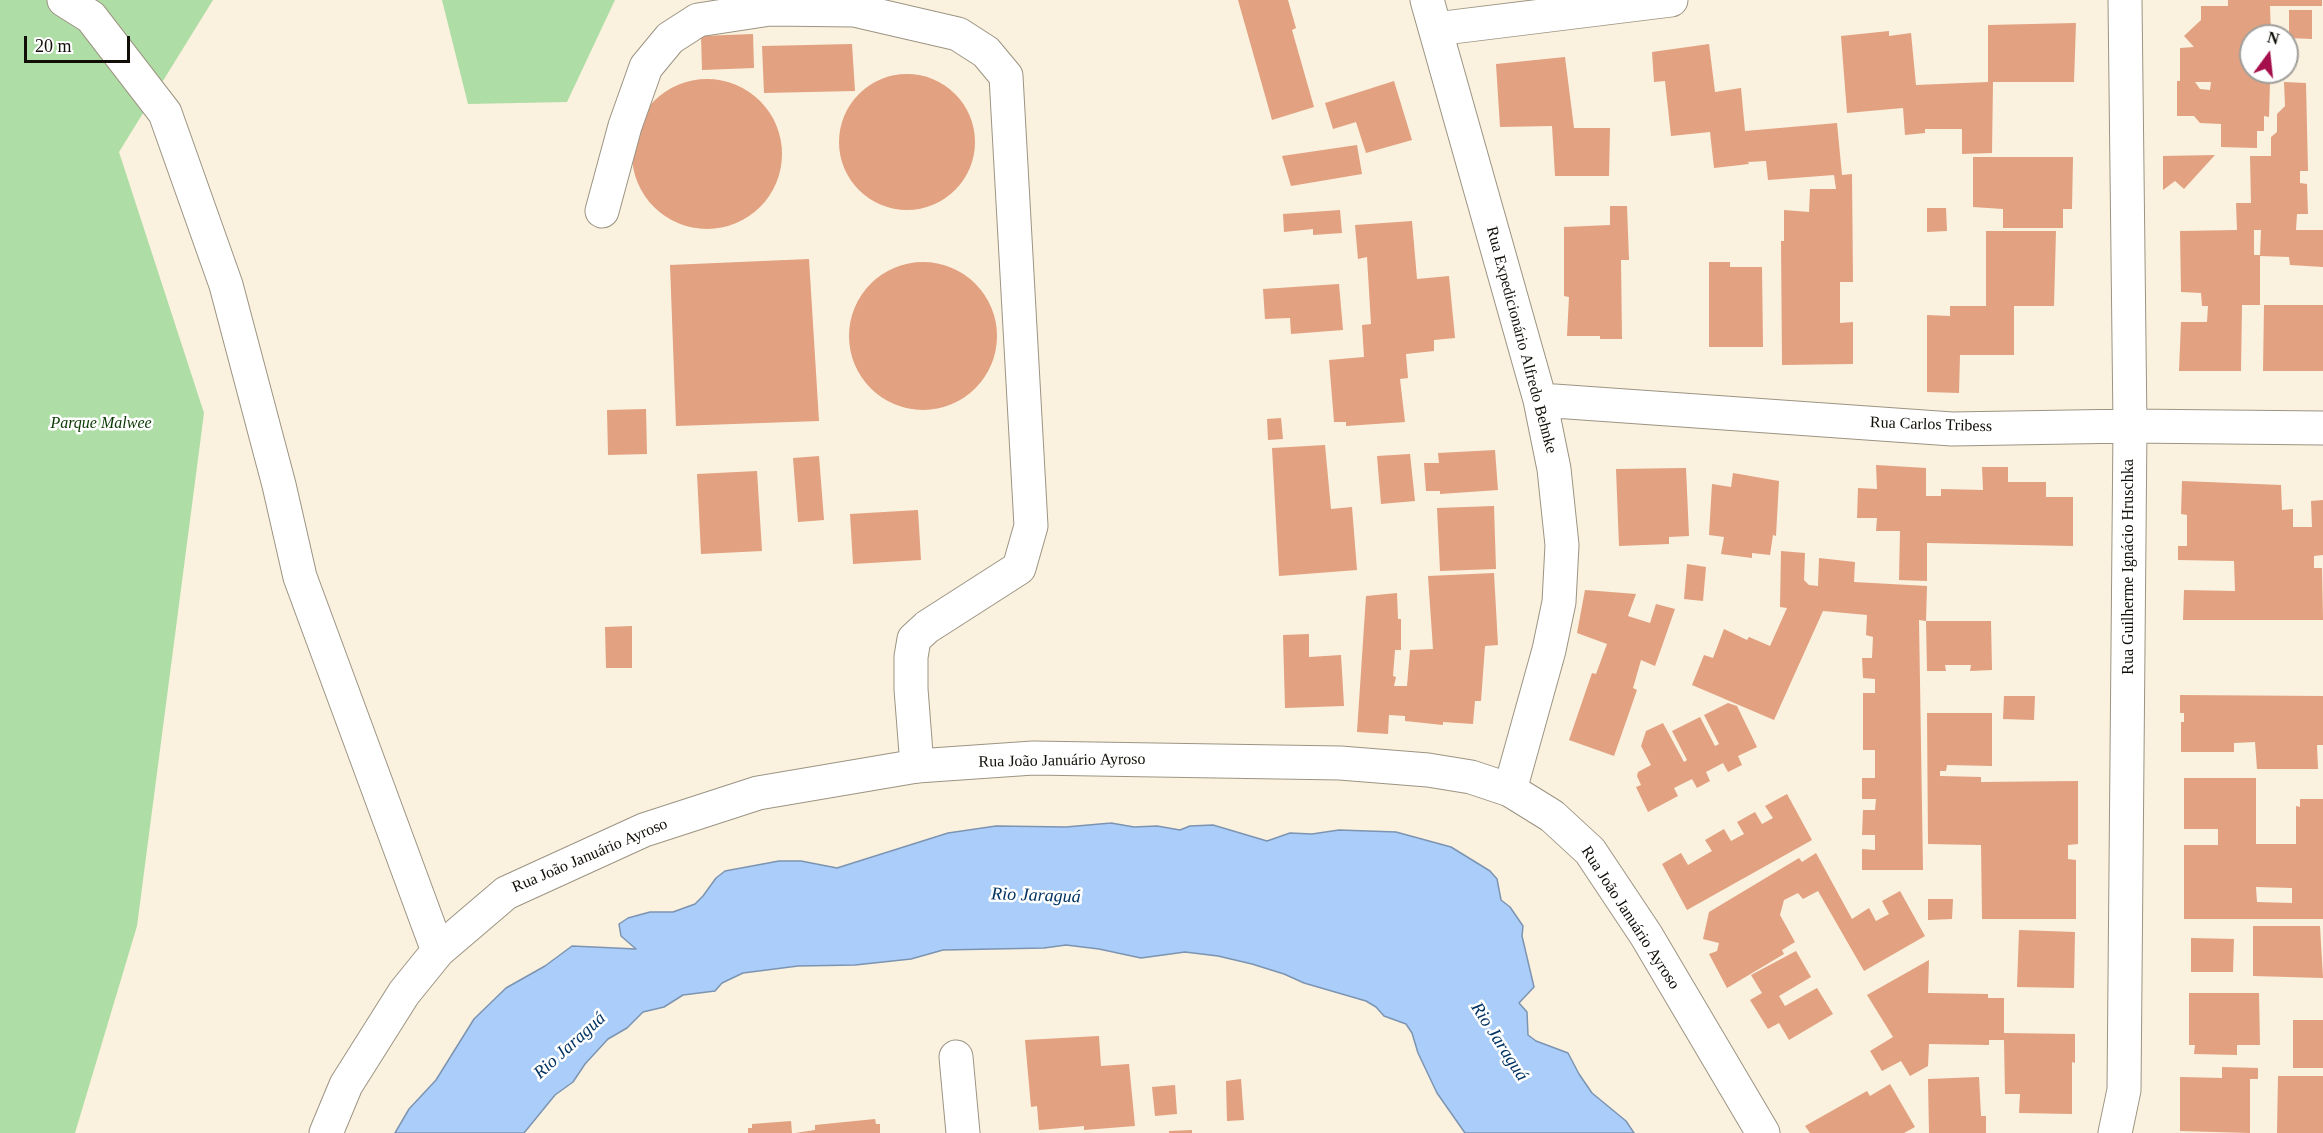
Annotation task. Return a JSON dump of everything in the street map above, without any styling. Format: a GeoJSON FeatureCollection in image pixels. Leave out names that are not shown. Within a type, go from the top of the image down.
{"type":"FeatureCollection","features":[{"type":"Feature","properties":{"kind":"street"},"geometry":{"type":"LineString","coordinates":[[64,0],[91,18],[165,113],[226,285],[300,577],[438,951]]}},
{"type":"Feature","properties":{"kind":"street"},"geometry":{"type":"LineString","coordinates":[[1432,15],[1671,0]]}},
{"type":"Feature","properties":{"kind":"street","name":"Rua Guilherme Ignácio Hruschka"},"geometry":{"type":"LineString","coordinates":[[2115,1133],[2124,1090],[2130,426],[2125,0]]}},
{"type":"Feature","properties":{"kind":"street"},"geometry":{"type":"LineString","coordinates":[[602,211],[625,126],[646,67],[670,38],[698,20],[770,9],[854,10],[958,34],[986,52],[1006,76],[1030,526],[1019,568],[927,627],[914,639],[911,657],[911,689],[917,766]]}},
{"type":"Feature","properties":{"kind":"street","name":"Rua Expedicionário Alfredo Behnke"},"geometry":{"type":"LineString","coordinates":[[1432,15],[1540,400],[1554,469],[1562,545],[1558,602],[1549,650],[1510,790]]}},
{"type":"Feature","properties":{"kind":"street","name":"Rua Carlos Tribess"},"geometry":{"type":"LineString","coordinates":[[1540,400],[1952,429],[2130,426],[2323,428]]}},
{"type":"Feature","properties":{"kind":"street","name":"Rua João Januário Ayroso"},"geometry":{"type":"LineString","coordinates":[[326,1133],[346,1085],[404,993],[438,951],[506,893],[644,830],[758,793],[917,766],[1033,759],[1340,763],[1428,770],[1471,777],[1510,790],[1552,816],[1590,851],[1646,935],[1763,1133]]}},
{"type":"Feature","properties":{"kind":"street"},"geometry":{"type":"LineString","coordinates":[[956,1057],[963,1133]]}},
{"type":"Feature","properties":{"kind":"green space","name":"Parque Malwee"},"geometry":{"type":"Polygon","coordinates":[[[0,0],[213,0],[119,152],[204,413],[137,926],[75,1133],[0,1133],[0,0]]]}},
{"type":"Feature","properties":{"kind":"green space"},"geometry":{"type":"Polygon","coordinates":[[[442,0],[615,0],[567,102],[468,104],[442,0]]]}},
{"type":"Feature","properties":{"kind":"water","name":"Rio Jaraguá"},"geometry":{"type":"Polygon","coordinates":[[[1111,823],[1180,830],[1190,826],[1213,825],[1267,841],[1290,833],[1312,834],[1339,830],[1396,832],[1451,847],[1490,871],[1497,879],[1501,900],[1510,907],[1523,926],[1522,936],[1534,987],[1519,1003],[1527,1012],[1528,1035],[1536,1041],[1568,1053],[1592,1093],[1626,1121],[1634,1133],[1465,1133],[1437,1093],[1406,1024],[1384,1016],[1366,1001],[1304,983],[1252,964],[1218,956],[1185,952],[1141,958],[1066,945],[1044,948],[943,950],[911,959],[855,965],[798,966],[743,973],[722,983],[715,991],[683,995],[664,1007],[643,1012],[627,1028],[608,1039],[585,1064],[573,1082],[555,1095],[524,1133],[395,1133],[409,1109],[436,1080],[474,1019],[506,988],[545,966],[572,946],[636,949],[621,936],[619,924],[628,918],[650,912],[673,912],[695,904],[716,878],[725,871],[779,861],[801,861],[837,868],[948,833],[996,826],[1066,827],[1111,823]]]}},
{"type":"Feature","properties":{"kind":"building"},"geometry":{"type":"Polygon","coordinates":[[[1238,0],[1288,0],[1296,28],[1292,30],[1314,107],[1272,120],[1238,0]]]}},
{"type":"Feature","properties":{"kind":"building"},"geometry":{"type":"Polygon","coordinates":[[[2228,0],[2322,0],[2322,6],[2270,6],[2271,24],[2239,24],[2239,84],[2270,84],[2269,117],[2264,116],[2264,131],[2257,131],[2257,148],[2221,147],[2221,124],[2200,123],[2194,116],[2177,116],[2180,48],[2194,47],[2184,36],[2201,20],[2201,6],[2228,6],[2228,0]],[[2195,82],[2200,89],[2210,90],[2211,82],[2195,82]]]}},
{"type":"Feature","properties":{"kind":"building"},"geometry":{"type":"Polygon","coordinates":[[[2289,10],[2312,10],[2312,39],[2299,38],[2299,24],[2289,24],[2289,10]]]}},
{"type":"Feature","properties":{"kind":"building"},"geometry":{"type":"Polygon","coordinates":[[[2076,23],[2074,82],[1993,82],[1992,153],[1962,154],[1962,129],[1925,129],[1925,133],[1905,135],[1903,108],[1847,113],[1841,36],[1889,31],[1889,36],[1911,33],[1916,85],[1988,82],[1988,25],[2076,23]]]}},
{"type":"Feature","properties":{"kind":"building"},"geometry":{"type":"Polygon","coordinates":[[[753,34],[754,68],[702,70],[701,36],[753,34]]]}},
{"type":"Feature","properties":{"kind":"building"},"geometry":{"type":"Polygon","coordinates":[[[852,44],[855,91],[764,93],[762,46],[852,44]]]}},
{"type":"Feature","properties":{"kind":"building"},"geometry":{"type":"Polygon","coordinates":[[[1709,44],[1715,92],[1741,88],[1745,131],[1837,123],[1842,175],[1852,174],[1853,282],[1840,282],[1840,323],[1853,322],[1853,364],[1782,365],[1781,241],[1784,241],[1784,210],[1809,212],[1810,189],[1836,189],[1834,175],[1768,180],[1766,161],[1714,168],[1710,132],[1671,136],[1665,81],[1654,82],[1652,52],[1709,44]]]}},
{"type":"Feature","properties":{"kind":"building"},"geometry":{"type":"Polygon","coordinates":[[[1565,57],[1574,128],[1610,128],[1609,176],[1555,176],[1552,126],[1500,127],[1496,64],[1565,57]]]}},
{"type":"Feature","properties":{"kind":"building"},"geometry":{"type":"Polygon","coordinates":[[[907,74],[933,79],[945,85],[955,94],[964,104],[970,116],[975,142],[970,168],[964,180],[955,190],[945,199],[933,205],[907,210],[881,205],[869,199],[859,190],[850,180],[844,168],[839,142],[844,116],[850,104],[859,94],[869,85],[881,79],[907,74]]]}},
{"type":"Feature","properties":{"kind":"building"},"geometry":{"type":"Polygon","coordinates":[[[707,79],[722,80],[736,85],[760,101],[776,125],[781,139],[781,169],[776,183],[760,207],[736,223],[722,228],[707,229],[692,228],[678,223],[654,207],[638,183],[633,169],[632,154],[633,139],[638,125],[654,101],[678,85],[692,80],[707,79]]]}},
{"type":"Feature","properties":{"kind":"building"},"geometry":{"type":"Polygon","coordinates":[[[1394,81],[1412,140],[1366,153],[1356,122],[1333,129],[1325,103],[1394,81]]]}},
{"type":"Feature","properties":{"kind":"building"},"geometry":{"type":"Polygon","coordinates":[[[2306,83],[2308,171],[2300,171],[2300,183],[2307,184],[2308,214],[2297,214],[2296,230],[2323,230],[2323,267],[2290,265],[2289,257],[2260,256],[2260,305],[2242,305],[2241,371],[2179,371],[2181,322],[2207,322],[2208,306],[2202,306],[2201,293],[2181,292],[2180,231],[2237,230],[2236,203],[2251,203],[2250,156],[2271,156],[2271,137],[2277,132],[2277,114],[2285,106],[2284,84],[2306,83]],[[2254,230],[2254,255],[2260,255],[2261,230],[2254,230]]]}},
{"type":"Feature","properties":{"kind":"building"},"geometry":{"type":"Polygon","coordinates":[[[1357,145],[1362,174],[1291,186],[1282,156],[1357,145]]]}},
{"type":"Feature","properties":{"kind":"building"},"geometry":{"type":"Polygon","coordinates":[[[2215,155],[2184,189],[2175,181],[2163,190],[2163,156],[2215,155]]]}},
{"type":"Feature","properties":{"kind":"building"},"geometry":{"type":"Polygon","coordinates":[[[1973,157],[2073,157],[2072,209],[2063,209],[2063,228],[2003,228],[2003,209],[1973,207],[1973,157]]]}},
{"type":"Feature","properties":{"kind":"building"},"geometry":{"type":"Polygon","coordinates":[[[1610,206],[1627,206],[1629,260],[1621,260],[1622,339],[1567,336],[1569,297],[1564,296],[1564,227],[1610,225],[1610,206]]]}},
{"type":"Feature","properties":{"kind":"building"},"geometry":{"type":"Polygon","coordinates":[[[1927,208],[1946,208],[1947,231],[1927,232],[1927,208]]]}},
{"type":"Feature","properties":{"kind":"building"},"geometry":{"type":"Polygon","coordinates":[[[1340,210],[1342,233],[1313,235],[1313,229],[1284,232],[1283,214],[1340,210]]]}},
{"type":"Feature","properties":{"kind":"building"},"geometry":{"type":"Polygon","coordinates":[[[1412,221],[1417,279],[1449,276],[1455,338],[1434,340],[1434,351],[1406,354],[1408,378],[1400,379],[1405,422],[1346,426],[1346,422],[1334,422],[1329,360],[1364,357],[1362,325],[1371,324],[1367,257],[1358,259],[1355,225],[1412,221]]]}},
{"type":"Feature","properties":{"kind":"building"},"geometry":{"type":"Polygon","coordinates":[[[1986,231],[2056,231],[2054,306],[2014,306],[2014,355],[1960,355],[1959,393],[1927,392],[1927,315],[1950,316],[1950,306],[1986,306],[1986,231]]]}},
{"type":"Feature","properties":{"kind":"building"},"geometry":{"type":"Polygon","coordinates":[[[809,259],[819,421],[676,426],[670,265],[809,259]]]}},
{"type":"Feature","properties":{"kind":"building"},"geometry":{"type":"Polygon","coordinates":[[[923,262],[951,268],[975,284],[991,308],[997,336],[991,364],[975,388],[951,404],[923,410],[895,404],[871,388],[855,364],[849,336],[855,308],[871,284],[895,268],[923,262]]]}},
{"type":"Feature","properties":{"kind":"building"},"geometry":{"type":"Polygon","coordinates":[[[1709,262],[1730,262],[1730,267],[1762,267],[1763,347],[1709,347],[1709,262]]]}},
{"type":"Feature","properties":{"kind":"building"},"geometry":{"type":"Polygon","coordinates":[[[1339,284],[1343,330],[1291,334],[1290,318],[1265,319],[1263,289],[1339,284]]]}},
{"type":"Feature","properties":{"kind":"building"},"geometry":{"type":"Polygon","coordinates":[[[2264,305],[2323,305],[2323,371],[2263,371],[2264,305]]]}},
{"type":"Feature","properties":{"kind":"building"},"geometry":{"type":"Polygon","coordinates":[[[646,409],[647,454],[608,455],[607,410],[646,409]]]}},
{"type":"Feature","properties":{"kind":"building"},"geometry":{"type":"Polygon","coordinates":[[[1281,418],[1283,439],[1268,440],[1267,419],[1281,418]]]}},
{"type":"Feature","properties":{"kind":"building"},"geometry":{"type":"Polygon","coordinates":[[[1325,445],[1331,509],[1352,507],[1357,570],[1279,576],[1272,448],[1325,445]]]}},
{"type":"Feature","properties":{"kind":"building"},"geometry":{"type":"Polygon","coordinates":[[[1495,450],[1498,490],[1440,494],[1440,491],[1426,491],[1424,463],[1439,463],[1438,453],[1495,450]]]}},
{"type":"Feature","properties":{"kind":"building"},"geometry":{"type":"Polygon","coordinates":[[[1410,454],[1415,501],[1381,504],[1377,456],[1410,454]]]}},
{"type":"Feature","properties":{"kind":"building"},"geometry":{"type":"Polygon","coordinates":[[[819,456],[824,520],[798,522],[793,458],[819,456]]]}},
{"type":"Feature","properties":{"kind":"building"},"geometry":{"type":"Polygon","coordinates":[[[1876,465],[1926,468],[1926,496],[1941,496],[1941,489],[1983,490],[1982,467],[2008,467],[2008,482],[2046,482],[2046,497],[2073,497],[2073,546],[1927,543],[1927,581],[1899,580],[1900,531],[1876,531],[1877,518],[1857,518],[1858,488],[1877,489],[1876,465]]]}},
{"type":"Feature","properties":{"kind":"building"},"geometry":{"type":"Polygon","coordinates":[[[1686,468],[1689,536],[1669,537],[1669,544],[1619,546],[1616,469],[1686,468]]]}},
{"type":"Feature","properties":{"kind":"building"},"geometry":{"type":"Polygon","coordinates":[[[757,471],[762,551],[701,554],[697,474],[757,471]]]}},
{"type":"Feature","properties":{"kind":"building"},"geometry":{"type":"Polygon","coordinates":[[[1733,473],[1779,481],[1776,536],[1773,535],[1770,555],[1752,553],[1752,558],[1721,554],[1724,537],[1709,535],[1712,484],[1731,487],[1733,473]]]}},
{"type":"Feature","properties":{"kind":"building"},"geometry":{"type":"Polygon","coordinates":[[[2182,481],[2281,485],[2282,510],[2293,509],[2293,527],[2312,527],[2311,501],[2323,500],[2323,555],[2314,556],[2314,568],[2322,568],[2323,620],[2183,620],[2184,590],[2235,591],[2234,561],[2178,560],[2178,546],[2187,546],[2187,515],[2181,514],[2182,481]]]}},
{"type":"Feature","properties":{"kind":"building"},"geometry":{"type":"Polygon","coordinates":[[[1494,506],[1496,569],[1440,571],[1437,508],[1494,506]]]}},
{"type":"Feature","properties":{"kind":"building"},"geometry":{"type":"Polygon","coordinates":[[[918,510],[921,560],[853,564],[850,514],[918,510]]]}},
{"type":"Feature","properties":{"kind":"building"},"geometry":{"type":"Polygon","coordinates":[[[1781,551],[1805,553],[1804,580],[1809,585],[1818,586],[1819,558],[1855,562],[1854,582],[1927,586],[1926,621],[1919,620],[1923,870],[1862,870],[1862,849],[1875,850],[1875,835],[1862,835],[1863,810],[1875,810],[1876,799],[1862,799],[1862,778],[1875,778],[1875,750],[1863,750],[1863,693],[1875,693],[1875,679],[1863,678],[1862,658],[1872,658],[1873,637],[1866,635],[1867,615],[1823,611],[1774,720],[1692,685],[1704,655],[1713,658],[1724,629],[1747,640],[1749,637],[1770,646],[1787,608],[1780,607],[1781,551]]]}},
{"type":"Feature","properties":{"kind":"building"},"geometry":{"type":"Polygon","coordinates":[[[1687,564],[1706,567],[1703,601],[1684,599],[1687,564]]]}},
{"type":"Feature","properties":{"kind":"building"},"geometry":{"type":"Polygon","coordinates":[[[1494,573],[1498,645],[1485,646],[1481,701],[1475,701],[1473,724],[1443,722],[1443,725],[1405,721],[1405,716],[1389,715],[1388,734],[1357,732],[1366,596],[1397,593],[1398,619],[1401,619],[1401,650],[1395,650],[1394,686],[1407,686],[1410,650],[1433,649],[1428,576],[1494,573]]]}},
{"type":"Feature","properties":{"kind":"building"},"geometry":{"type":"Polygon","coordinates":[[[1585,590],[1636,594],[1628,616],[1650,623],[1656,604],[1675,609],[1655,666],[1641,660],[1633,688],[1637,690],[1614,756],[1569,740],[1592,673],[1596,674],[1607,644],[1577,633],[1585,590]]]}},
{"type":"Feature","properties":{"kind":"building"},"geometry":{"type":"Polygon","coordinates":[[[1926,621],[1991,621],[1992,670],[1970,671],[1971,665],[1945,665],[1946,671],[1927,671],[1926,621]]]}},
{"type":"Feature","properties":{"kind":"building"},"geometry":{"type":"Polygon","coordinates":[[[632,626],[632,668],[606,668],[605,627],[632,626]]]}},
{"type":"Feature","properties":{"kind":"building"},"geometry":{"type":"Polygon","coordinates":[[[1309,634],[1309,657],[1341,655],[1344,706],[1285,708],[1283,635],[1309,634]]]}},
{"type":"Feature","properties":{"kind":"building"},"geometry":{"type":"Polygon","coordinates":[[[2180,695],[2323,696],[2323,745],[2317,745],[2318,769],[2257,769],[2255,742],[2234,743],[2234,752],[2181,752],[2181,722],[2184,722],[2184,713],[2180,713],[2180,695]]]}},
{"type":"Feature","properties":{"kind":"building"},"geometry":{"type":"Polygon","coordinates":[[[2004,696],[2035,696],[2034,720],[2003,719],[2004,696]]]}},
{"type":"Feature","properties":{"kind":"building"},"geometry":{"type":"Polygon","coordinates":[[[1728,703],[1737,706],[1757,747],[1738,756],[1742,765],[1728,772],[1723,763],[1706,772],[1710,781],[1697,788],[1692,779],[1674,788],[1678,796],[1648,812],[1636,787],[1641,785],[1637,776],[1638,772],[1651,765],[1641,746],[1646,731],[1663,723],[1684,762],[1687,760],[1672,731],[1700,717],[1715,746],[1719,744],[1704,715],[1728,703]]]}},
{"type":"Feature","properties":{"kind":"building"},"geometry":{"type":"Polygon","coordinates":[[[1927,713],[1992,713],[1992,766],[1947,765],[1946,771],[1940,771],[1940,776],[1981,777],[1981,782],[2078,781],[2078,844],[2068,845],[2068,859],[2076,860],[2076,919],[1982,919],[1981,845],[1928,844],[1927,713]]]}},
{"type":"Feature","properties":{"kind":"building"},"geometry":{"type":"Polygon","coordinates":[[[2184,778],[2256,778],[2256,844],[2296,844],[2296,806],[2300,807],[2300,799],[2323,799],[2323,919],[2184,919],[2184,845],[2218,845],[2218,829],[2184,829],[2184,778]],[[2256,887],[2257,902],[2292,903],[2292,888],[2256,887]]]}},
{"type":"Feature","properties":{"kind":"building"},"geometry":{"type":"Polygon","coordinates":[[[1787,794],[1812,840],[1687,910],[1662,864],[1681,853],[1688,865],[1712,851],[1705,840],[1724,829],[1731,841],[1744,834],[1737,822],[1755,812],[1762,824],[1773,818],[1765,806],[1787,794]]]}},
{"type":"Feature","properties":{"kind":"building"},"geometry":{"type":"Polygon","coordinates":[[[1816,853],[1852,919],[1869,908],[1876,921],[1889,914],[1882,901],[1900,891],[1925,936],[1864,971],[1818,891],[1803,899],[1798,893],[1784,900],[1780,915],[1795,942],[1782,950],[1784,954],[1727,988],[1709,954],[1717,951],[1719,943],[1703,939],[1709,912],[1799,858],[1802,862],[1816,853]]]}},
{"type":"Feature","properties":{"kind":"building"},"geometry":{"type":"Polygon","coordinates":[[[1928,899],[1953,899],[1952,919],[1928,920],[1928,899]]]}},
{"type":"Feature","properties":{"kind":"building"},"geometry":{"type":"Polygon","coordinates":[[[2253,926],[2320,926],[2323,978],[2253,976],[2253,926]]]}},
{"type":"Feature","properties":{"kind":"building"},"geometry":{"type":"Polygon","coordinates":[[[2019,930],[2075,932],[2074,988],[2017,987],[2019,930]]]}},
{"type":"Feature","properties":{"kind":"building"},"geometry":{"type":"Polygon","coordinates":[[[2191,938],[2234,939],[2233,972],[2191,972],[2191,938]]]}},
{"type":"Feature","properties":{"kind":"building"},"geometry":{"type":"Polygon","coordinates":[[[1796,951],[1811,977],[1779,996],[1785,1006],[1817,988],[1833,1014],[1789,1040],[1779,1023],[1768,1029],[1750,1000],[1762,993],[1751,975],[1796,951]]]}},
{"type":"Feature","properties":{"kind":"building"},"geometry":{"type":"Polygon","coordinates":[[[1929,960],[1928,993],[1988,994],[1988,998],[2004,998],[2004,1033],[2075,1034],[2075,1063],[2072,1062],[2072,1114],[2019,1113],[2020,1094],[2005,1094],[2004,1040],[1989,1040],[1989,1045],[1929,1044],[1928,1066],[1910,1076],[1901,1061],[1882,1071],[1870,1051],[1893,1037],[1867,995],[1929,960]]]}},
{"type":"Feature","properties":{"kind":"building"},"geometry":{"type":"Polygon","coordinates":[[[2189,993],[2259,993],[2260,1045],[2237,1045],[2237,1055],[2194,1054],[2195,1045],[2189,1045],[2189,993]]]}},
{"type":"Feature","properties":{"kind":"building"},"geometry":{"type":"Polygon","coordinates":[[[2293,1020],[2323,1020],[2323,1068],[2293,1068],[2293,1020]]]}},
{"type":"Feature","properties":{"kind":"building"},"geometry":{"type":"Polygon","coordinates":[[[1099,1036],[1101,1066],[1129,1064],[1135,1126],[1084,1130],[1084,1126],[1039,1130],[1037,1106],[1031,1107],[1025,1040],[1099,1036]]]}},
{"type":"Feature","properties":{"kind":"building"},"geometry":{"type":"Polygon","coordinates":[[[2222,1067],[2258,1068],[2258,1079],[2250,1079],[2250,1133],[2180,1131],[2180,1077],[2222,1078],[2222,1067]]]}},
{"type":"Feature","properties":{"kind":"building"},"geometry":{"type":"Polygon","coordinates":[[[2278,1076],[2323,1076],[2323,1133],[2277,1133],[2278,1076]]]}},
{"type":"Feature","properties":{"kind":"building"},"geometry":{"type":"Polygon","coordinates":[[[1979,1077],[1981,1116],[1986,1116],[1986,1133],[1929,1133],[1928,1079],[1979,1077]]]}},
{"type":"Feature","properties":{"kind":"building"},"geometry":{"type":"Polygon","coordinates":[[[1241,1079],[1244,1120],[1227,1121],[1226,1081],[1241,1079]]]}},
{"type":"Feature","properties":{"kind":"building"},"geometry":{"type":"Polygon","coordinates":[[[1890,1084],[1915,1127],[1904,1133],[1810,1133],[1805,1126],[1867,1091],[1870,1096],[1890,1084]]]}},
{"type":"Feature","properties":{"kind":"building"},"geometry":{"type":"Polygon","coordinates":[[[1175,1085],[1177,1114],[1155,1116],[1152,1087],[1175,1085]]]}},
{"type":"Feature","properties":{"kind":"building"},"geometry":{"type":"Polygon","coordinates":[[[875,1119],[876,1124],[880,1124],[880,1133],[795,1133],[815,1130],[815,1125],[875,1119]]]}},
{"type":"Feature","properties":{"kind":"building"},"geometry":{"type":"Polygon","coordinates":[[[791,1121],[792,1133],[748,1133],[748,1128],[752,1128],[752,1124],[791,1121]]]}},
{"type":"Feature","properties":{"kind":"building"},"geometry":{"type":"Polygon","coordinates":[[[1192,1130],[1192,1133],[1169,1133],[1169,1131],[1192,1130]]]}}]}
